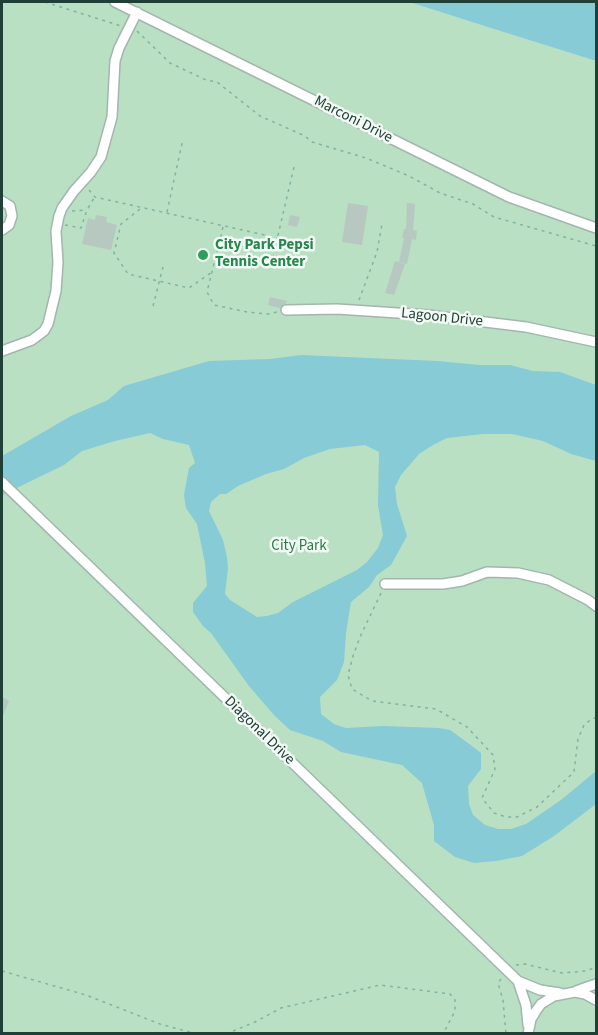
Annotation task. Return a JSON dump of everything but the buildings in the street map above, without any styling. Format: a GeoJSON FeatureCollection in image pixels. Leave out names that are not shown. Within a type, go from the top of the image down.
{"type":"FeatureCollection","features":[{"type":"Feature","properties":{"kind":"street","name":"Marconi Drive"},"geometry":{"type":"LineString","coordinates":[[114,2],[509,197],[597,228]]}},
{"type":"Feature","properties":{"kind":"street"},"geometry":{"type":"LineString","coordinates":[[3,350],[32,340],[44,331],[48,324],[54,305],[57,279],[56,231],[59,216],[74,191],[101,157],[112,117],[115,61],[137,12]]}},
{"type":"Feature","properties":{"kind":"street"},"geometry":{"type":"LineString","coordinates":[[2,201],[10,207],[12,216],[9,225],[2,231]]}},
{"type":"Feature","properties":{"kind":"street","name":"Lagoon Drive"},"geometry":{"type":"LineString","coordinates":[[286,310],[356,310],[428,315],[526,327],[597,342]]}},
{"type":"Feature","properties":{"kind":"street","name":"Diagonal Drive"},"geometry":{"type":"LineString","coordinates":[[2,482],[518,981],[540,990],[560,993],[575,992]]}},
{"type":"Feature","properties":{"kind":"street"},"geometry":{"type":"LineString","coordinates":[[385,584],[443,584],[462,581],[487,572],[518,573],[549,580],[597,606]]}},
{"type":"Feature","properties":{"kind":"street","name":"Diagonal Drive"},"geometry":{"type":"LineString","coordinates":[[518,981],[526,1005],[528,1030]]}},
{"type":"Feature","properties":{"kind":"street"},"geometry":{"type":"LineString","coordinates":[[575,992],[597,984]]}},
{"type":"Feature","properties":{"kind":"street"},"geometry":{"type":"LineString","coordinates":[[575,992],[597,1000]]}},
{"type":"Feature","properties":{"kind":"street"},"geometry":{"type":"LineString","coordinates":[[528,1030],[531,1019],[542,1004],[560,993]]}},
{"type":"Feature","properties":{"kind":"path"},"geometry":{"type":"LineString","coordinates":[[45,2],[139,32],[170,63],[206,80],[217,82],[260,116],[312,141],[366,158],[409,176],[440,193],[473,204],[494,217],[597,246]]}},
{"type":"Feature","properties":{"kind":"path"},"geometry":{"type":"LineString","coordinates":[[167,213],[183,140]]}},
{"type":"Feature","properties":{"kind":"path"},"geometry":{"type":"LineString","coordinates":[[271,265],[294,166]]}},
{"type":"Feature","properties":{"kind":"path"},"geometry":{"type":"LineString","coordinates":[[87,188],[95,197],[278,238]]}},
{"type":"Feature","properties":{"kind":"path"},"geometry":{"type":"LineString","coordinates":[[64,219],[62,224],[81,228],[87,210],[95,197]]}},
{"type":"Feature","properties":{"kind":"path"},"geometry":{"type":"LineString","coordinates":[[141,208],[121,224],[114,253],[128,274],[189,288],[212,272]]}},
{"type":"Feature","properties":{"kind":"path"},"geometry":{"type":"LineString","coordinates":[[68,210],[74,212],[87,210]]}},
{"type":"Feature","properties":{"kind":"path"},"geometry":{"type":"LineString","coordinates":[[356,310],[376,252],[382,224]]}},
{"type":"Feature","properties":{"kind":"path"},"geometry":{"type":"LineString","coordinates":[[223,226],[207,292],[214,305],[268,314],[286,310]]}},
{"type":"Feature","properties":{"kind":"path"},"geometry":{"type":"LineString","coordinates":[[153,306],[163,267]]}},
{"type":"Feature","properties":{"kind":"path"},"geometry":{"type":"LineString","coordinates":[[385,584],[353,656],[348,675],[352,689],[372,701],[436,709],[467,727],[493,755],[495,769],[482,798],[494,813],[506,817],[517,817],[537,807],[574,772],[578,739],[584,725],[592,718],[597,718]]}},
{"type":"Feature","properties":{"kind":"path"},"geometry":{"type":"LineString","coordinates":[[506,1034],[503,1000],[498,983],[508,971],[518,964],[561,972],[586,971],[597,967]]}},
{"type":"Feature","properties":{"kind":"path"},"geometry":{"type":"LineString","coordinates":[[2,971],[86,995],[160,1024],[197,1034]]}},
{"type":"Feature","properties":{"kind":"path"},"geometry":{"type":"LineString","coordinates":[[225,1034],[281,1008],[380,985],[450,994],[455,1000],[455,1011],[443,1034]]}},
{"type":"Feature","properties":{"kind":"green space","name":"City Park"},"geometry":{"type":"Polygon","coordinates":[[[2,2],[409,2],[596,61],[596,1033],[2,1033],[2,2]]]}},
{"type":"Feature","properties":{"kind":"water"},"geometry":{"type":"Polygon","coordinates":[[[409,2],[596,3],[596,61],[494,29],[409,2]]]}},
{"type":"Feature","properties":{"kind":"water"},"geometry":{"type":"Polygon","coordinates":[[[301,355],[510,365],[533,371],[560,372],[596,385],[596,461],[571,454],[543,441],[512,434],[447,438],[419,454],[401,475],[395,487],[397,504],[407,536],[391,565],[377,575],[369,587],[351,602],[344,662],[337,680],[320,697],[321,714],[334,724],[346,728],[383,726],[439,728],[450,730],[468,743],[481,753],[481,769],[468,786],[469,804],[473,815],[485,825],[498,829],[511,829],[526,824],[561,800],[596,771],[596,804],[554,836],[522,856],[474,863],[455,857],[434,841],[434,825],[422,783],[402,765],[341,752],[323,741],[290,730],[249,686],[193,612],[193,603],[207,586],[197,524],[186,508],[184,495],[189,468],[195,463],[189,445],[163,439],[150,433],[115,441],[82,451],[64,465],[2,495],[2,456],[71,416],[108,400],[124,386],[209,361],[270,359],[301,355]],[[365,445],[330,449],[238,486],[226,494],[220,494],[211,502],[209,511],[223,540],[227,557],[225,594],[230,600],[257,617],[278,613],[293,602],[357,570],[367,562],[378,548],[383,535],[378,505],[379,452],[365,445]]]}},
{"type":"Feature","properties":{"kind":"place","name":"City Park Pepsi Tennis Center"},"geometry":{"type":"Point","coordinates":[203,255]}}]}
